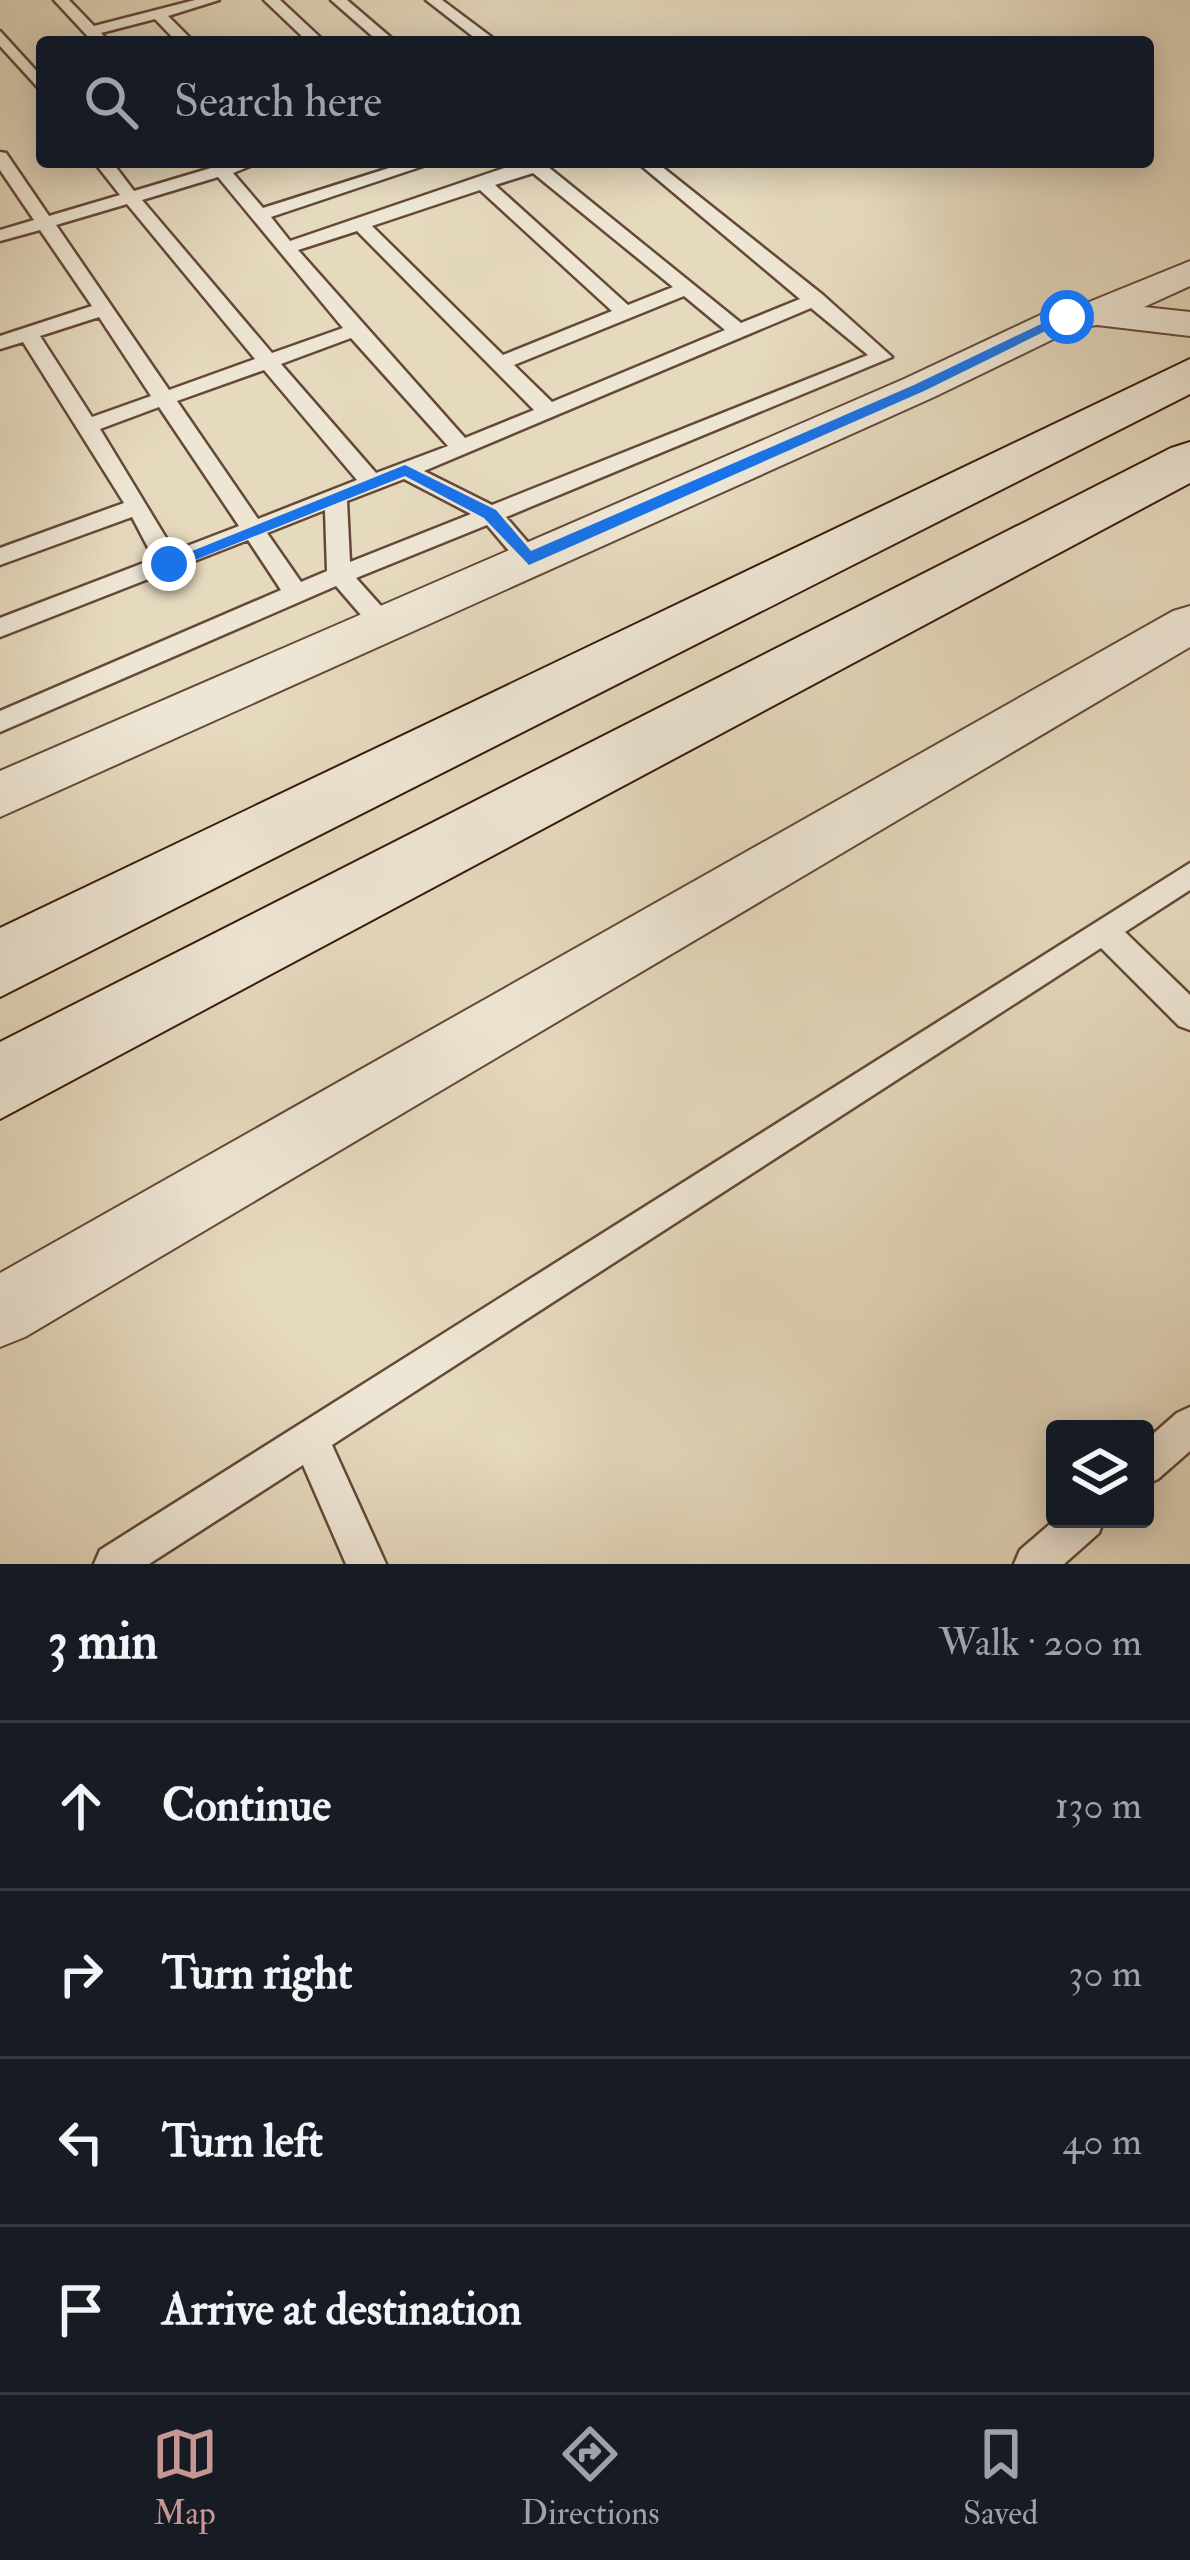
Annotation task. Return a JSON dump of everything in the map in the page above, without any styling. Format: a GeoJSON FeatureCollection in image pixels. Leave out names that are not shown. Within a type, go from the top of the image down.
{"type":"FeatureCollection","features":[{"type":"Feature","properties":{"kind":"street"},"geometry":{"type":"LineString","coordinates":[[0,795],[919,388],[1048,322],[1097,313],[1190,272]]}},
{"type":"Feature","properties":{"kind":"street"},"geometry":{"type":"LineString","coordinates":[[1097,313],[1190,324]]}},
{"type":"Feature","properties":{"kind":"street"},"geometry":{"type":"LineString","coordinates":[[0,964],[1190,374]]}},
{"type":"Feature","properties":{"kind":"street"},"geometry":{"type":"LineString","coordinates":[[0,1082],[1190,460]]}},
{"type":"Feature","properties":{"kind":"street"},"geometry":{"type":"LineString","coordinates":[[0,1312],[1190,624]]}},
{"type":"Feature","properties":{"kind":"lane"},"geometry":{"type":"LineString","coordinates":[[99,36],[212,0]]}},
{"type":"Feature","properties":{"kind":"lane"},"geometry":{"type":"LineString","coordinates":[[271,0],[310,36]]}},
{"type":"Feature","properties":{"kind":"lane"},"geometry":{"type":"LineString","coordinates":[[338,0],[381,36]]}},
{"type":"Feature","properties":{"kind":"lane"},"geometry":{"type":"LineString","coordinates":[[433,0],[482,36]]}},
{"type":"Feature","properties":{"kind":"lane"},"geometry":{"type":"LineString","coordinates":[[70,3],[95,36]]}},
{"type":"Feature","properties":{"kind":"lane"},"geometry":{"type":"LineString","coordinates":[[158,14],[180,36]]}},
{"type":"Feature","properties":{"kind":"lane"},"geometry":{"type":"LineString","coordinates":[[0,36],[36,80]]}},
{"type":"Feature","properties":{"kind":"lane"},"geometry":{"type":"LineString","coordinates":[[0,157],[10,189],[45,223],[296,593]]}},
{"type":"Feature","properties":{"kind":"lane"},"geometry":{"type":"LineString","coordinates":[[108,168],[372,483]]}},
{"type":"Feature","properties":{"kind":"lane"},"geometry":{"type":"LineString","coordinates":[[0,236],[213,168]]}},
{"type":"Feature","properties":{"kind":"lane"},"geometry":{"type":"LineString","coordinates":[[221,168],[355,330],[462,448]]}},
{"type":"Feature","properties":{"kind":"lane"},"geometry":{"type":"LineString","coordinates":[[259,214],[407,168]]}},
{"type":"Feature","properties":{"kind":"lane"},"geometry":{"type":"LineString","coordinates":[[287,248],[524,168]]}},
{"type":"Feature","properties":{"kind":"lane"},"geometry":{"type":"LineString","coordinates":[[539,168],[740,331]]}},
{"type":"Feature","properties":{"kind":"lane"},"geometry":{"type":"LineString","coordinates":[[0,722],[339,575],[882,357],[817,298],[654,168]]}},
{"type":"Feature","properties":{"kind":"lane"},"geometry":{"type":"LineString","coordinates":[[483,184],[626,313]]}},
{"type":"Feature","properties":{"kind":"lane"},"geometry":{"type":"LineString","coordinates":[[360,224],[548,411]]}},
{"type":"Feature","properties":{"kind":"lane"},"geometry":{"type":"LineString","coordinates":[[499,364],[687,288]]}},
{"type":"Feature","properties":{"kind":"lane"},"geometry":{"type":"LineString","coordinates":[[0,628],[462,448],[817,298]]}},
{"type":"Feature","properties":{"kind":"lane"},"geometry":{"type":"LineString","coordinates":[[0,343],[103,309]]}},
{"type":"Feature","properties":{"kind":"lane"},"geometry":{"type":"LineString","coordinates":[[87,426],[355,330]]}},
{"type":"Feature","properties":{"kind":"lane"},"geometry":{"type":"LineString","coordinates":[[28,334],[138,506],[169,564]]}},
{"type":"Feature","properties":{"kind":"lane"},"geometry":{"type":"LineString","coordinates":[[405,470],[490,514],[529,559]]}},
{"type":"Feature","properties":{"kind":"lane"},"geometry":{"type":"LineString","coordinates":[[336,498],[339,575],[382,623]]}},
{"type":"Feature","properties":{"kind":"lane"},"geometry":{"type":"LineString","coordinates":[[0,557],[138,506]]}},
{"type":"Feature","properties":{"kind":"lane"},"geometry":{"type":"LineString","coordinates":[[114,1564],[1190,875]]}},
{"type":"Feature","properties":{"kind":"lane"},"geometry":{"type":"LineString","coordinates":[[1105,932],[1190,1016]]}},
{"type":"Feature","properties":{"kind":"lane"},"geometry":{"type":"LineString","coordinates":[[1154,1458],[1190,1426]]}},
{"type":"Feature","properties":{"kind":"lane"},"geometry":{"type":"LineString","coordinates":[[310,1438],[366,1564]]}},
{"type":"Feature","properties":{"kind":"lane"},"geometry":{"type":"LineString","coordinates":[[1034,1564],[1075,1528]]}},
{"type":"Feature","properties":{"kind":"route"},"geometry":{"type":"LineString","coordinates":[[169,564],[405,470],[490,514],[529,559],[919,388],[1048,322],[1067,317]]}}]}
